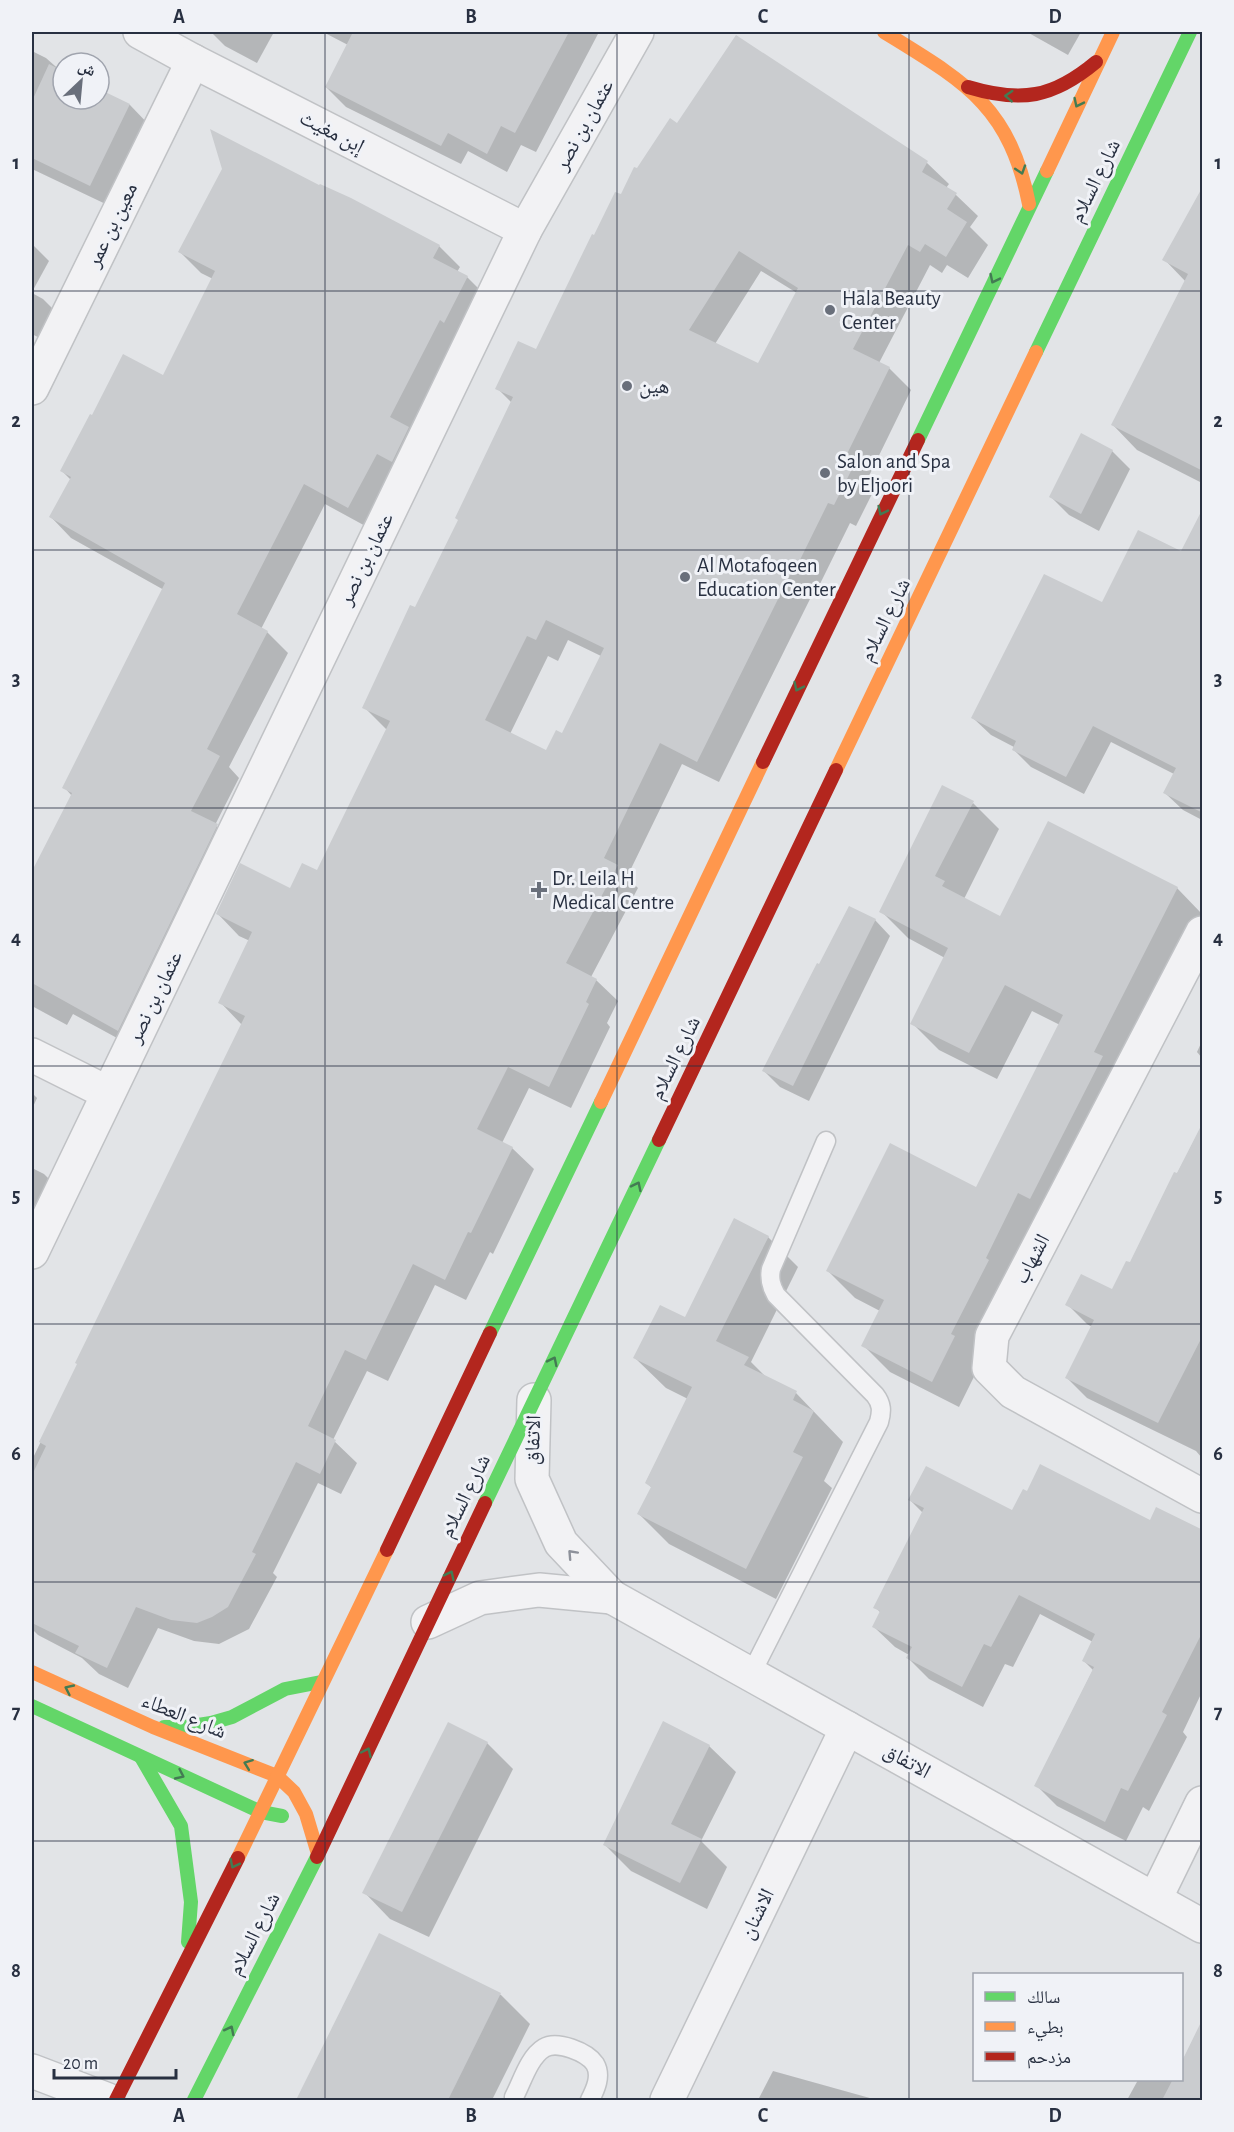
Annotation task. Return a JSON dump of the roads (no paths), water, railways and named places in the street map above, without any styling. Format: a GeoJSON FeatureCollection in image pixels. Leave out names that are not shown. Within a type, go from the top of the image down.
{"type":"FeatureCollection","features":[{"type":"Feature","properties":{"kind":"main road"},"geometry":{"type":"LineString","coordinates":[[884,32],[968,87],[986,104],[1014,147],[1024,175],[1029,204]]}},
{"type":"Feature","properties":{"kind":"main road"},"geometry":{"type":"LineString","coordinates":[[116,2100],[261,1812],[321,1682],[1113,32]]}},
{"type":"Feature","properties":{"kind":"main road","name":"شارع السلام"},"geometry":{"type":"LineString","coordinates":[[194,2100],[318,1854],[1190,32]]}},
{"type":"Feature","properties":{"kind":"main road"},"geometry":{"type":"LineString","coordinates":[[968,87],[991,95],[1016,97],[1041,94],[1062,87],[1082,75],[1099,59]]}},
{"type":"Feature","properties":{"kind":"main road","name":"شارع العطاء"},"geometry":{"type":"LineString","coordinates":[[32,1672],[153,1727],[278,1776],[316,1812],[318,1854]]}},
{"type":"Feature","properties":{"kind":"main road"},"geometry":{"type":"LineString","coordinates":[[153,1727],[211,1724],[232,1717],[285,1689],[321,1682]]}},
{"type":"Feature","properties":{"kind":"main road"},"geometry":{"type":"LineString","coordinates":[[32,1706],[261,1812],[283,1816],[316,1812],[342,1804]]}},
{"type":"Feature","properties":{"kind":"main road"},"geometry":{"type":"LineString","coordinates":[[141,1757],[181,1826],[191,1902],[187,1956]]}},
{"type":"Feature","properties":{"kind":"street","name":"إبن مغيث"},"geometry":{"type":"LineString","coordinates":[[140,32],[525,230]]}},
{"type":"Feature","properties":{"kind":"street","name":"عثمان بن نصر"},"geometry":{"type":"LineString","coordinates":[[32,1252],[525,230],[637,32]]}},
{"type":"Feature","properties":{"kind":"street","name":"معين بن عمر"},"geometry":{"type":"LineString","coordinates":[[32,388],[193,61]]}},
{"type":"Feature","properties":{"kind":"street","name":"الشهاب"},"geometry":{"type":"LineString","coordinates":[[1203,933],[992,1336],[989,1368],[1013,1392],[1203,1496]]}},
{"type":"Feature","properties":{"kind":"street"},"geometry":{"type":"LineString","coordinates":[[32,1055],[108,1093]]}},
{"type":"Feature","properties":{"kind":"street","name":"الاتفاق"},"geometry":{"type":"LineString","coordinates":[[534,1400],[531,1479],[561,1543],[612,1597],[1203,1926]]}},
{"type":"Feature","properties":{"kind":"street","name":"الاتفاق"},"geometry":{"type":"LineString","coordinates":[[428,1622],[480,1598],[539,1590],[612,1597]]}},
{"type":"Feature","properties":{"kind":"street","name":"الاشنان"},"geometry":{"type":"LineString","coordinates":[[667,2100],[847,1728]]}},
{"type":"Feature","properties":{"kind":"street"},"geometry":{"type":"LineString","coordinates":[[1155,1899],[1203,1803]]}},
{"type":"Feature","properties":{"kind":"street"},"geometry":{"type":"LineString","coordinates":[[32,2072],[108,2100]]}},
{"type":"Feature","properties":{"kind":"lane"},"geometry":{"type":"LineString","coordinates":[[751,1674],[874,1433],[882,1413],[875,1395],[776,1295],[771,1287],[771,1269],[826,1141]]}},
{"type":"Feature","properties":{"kind":"lane"},"geometry":{"type":"LineString","coordinates":[[514,2097],[535,2057],[544,2048],[555,2044],[568,2047],[586,2056],[595,2064],[598,2076],[596,2089],[590,2100]]}},
{"type":"Feature","properties":{"kind":"place","name":"Hala Beauty Center"},"geometry":{"type":"Point","coordinates":[830,310]}},
{"type":"Feature","properties":{"kind":"place","name":"هين"},"geometry":{"type":"Point","coordinates":[627,386]}},
{"type":"Feature","properties":{"kind":"place","name":"Salon and Spa by Eljoori"},"geometry":{"type":"Point","coordinates":[825,473]}},
{"type":"Feature","properties":{"kind":"place","name":"Al Motafoqeen Education Center"},"geometry":{"type":"Point","coordinates":[685,577]}},
{"type":"Feature","properties":{"kind":"place","name":"Dr. Leila H Medical Centre"},"geometry":{"type":"Point","coordinates":[539,890]}}]}
